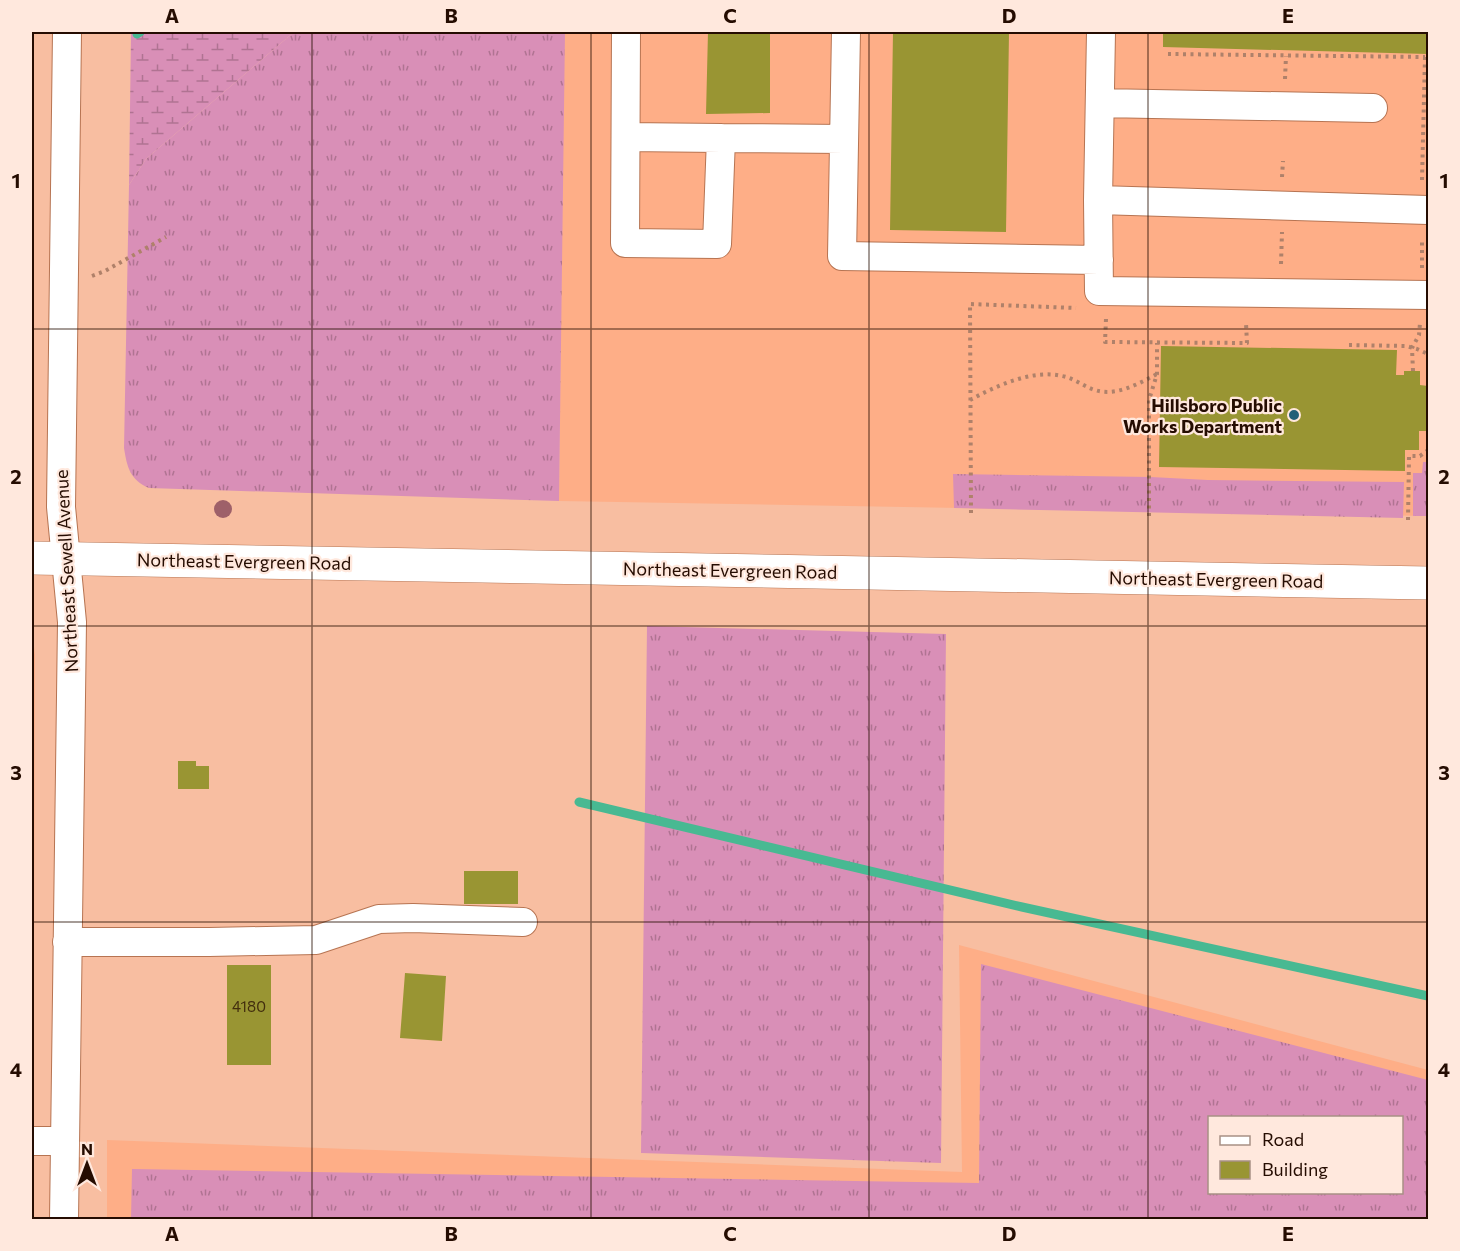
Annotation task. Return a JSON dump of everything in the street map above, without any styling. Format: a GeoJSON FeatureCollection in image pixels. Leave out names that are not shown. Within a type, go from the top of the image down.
{"type":"FeatureCollection","features":[{"type":"Feature","properties":{"kind":"main road","name":"Northeast Evergreen Road"},"geometry":{"type":"LineString","coordinates":[[32,558],[1428,583]]}},
{"type":"Feature","properties":{"kind":"street","name":"Northeast Sewell Avenue"},"geometry":{"type":"LineString","coordinates":[[64,1220],[72,622],[61,507],[68,32]]}},
{"type":"Feature","properties":{"kind":"street"},"geometry":{"type":"LineString","coordinates":[[626,32],[625,243],[717,244],[721,138]]}},
{"type":"Feature","properties":{"kind":"street"},"geometry":{"type":"LineString","coordinates":[[846,32],[842,256],[1099,260]]}},
{"type":"Feature","properties":{"kind":"street"},"geometry":{"type":"LineString","coordinates":[[1101,32],[1099,291],[1424,294]]}},
{"type":"Feature","properties":{"kind":"street"},"geometry":{"type":"LineString","coordinates":[[1100,103],[1373,108]]}},
{"type":"Feature","properties":{"kind":"street"},"geometry":{"type":"LineString","coordinates":[[626,137],[844,139]]}},
{"type":"Feature","properties":{"kind":"street"},"geometry":{"type":"LineString","coordinates":[[1098,200],[1425,196]]}},
{"type":"Feature","properties":{"kind":"street"},"geometry":{"type":"LineString","coordinates":[[67,942],[316,940],[379,919],[523,922]]}},
{"type":"Feature","properties":{"kind":"street"},"geometry":{"type":"LineString","coordinates":[[32,1141],[65,1141]]}},
{"type":"Feature","properties":{"kind":"path"},"geometry":{"type":"LineString","coordinates":[[1168,54],[1426,57],[1425,196]]}},
{"type":"Feature","properties":{"kind":"path"},"geometry":{"type":"LineString","coordinates":[[1285,83],[1286,56]]}},
{"type":"Feature","properties":{"kind":"path"},"geometry":{"type":"LineString","coordinates":[[1281,266],[1282,225]]}},
{"type":"Feature","properties":{"kind":"path"},"geometry":{"type":"LineString","coordinates":[[65,280],[92,276],[105,271],[166,237]]}},
{"type":"Feature","properties":{"kind":"path"},"geometry":{"type":"LineString","coordinates":[[1413,371],[1412,348],[1419,335],[1424,294],[1422,238]]}},
{"type":"Feature","properties":{"kind":"path"},"geometry":{"type":"LineString","coordinates":[[971,513],[970,304],[1077,308]]}},
{"type":"Feature","properties":{"kind":"path"},"geometry":{"type":"LineString","coordinates":[[1106,313],[1105,342],[1247,343],[1246,323],[1254,318]]}},
{"type":"Feature","properties":{"kind":"path"},"geometry":{"type":"LineString","coordinates":[[1149,516],[1149,400],[1157,374],[1157,343]]}},
{"type":"Feature","properties":{"kind":"path"},"geometry":{"type":"LineString","coordinates":[[1349,345],[1406,346],[1428,354]]}},
{"type":"Feature","properties":{"kind":"path"},"geometry":{"type":"LineString","coordinates":[[970,400],[994,387],[1026,377],[1061,375],[1093,389],[1110,392],[1136,385],[1157,374]]}},
{"type":"Feature","properties":{"kind":"path"},"geometry":{"type":"LineString","coordinates":[[1408,520],[1409,456],[1420,456],[1428,450]]}},
{"type":"Feature","properties":{"kind":"shaded area"},"geometry":{"type":"Polygon","coordinates":[[[564,32],[1428,32],[1428,516],[559,501],[564,32]]]}},
{"type":"Feature","properties":{"kind":"shaded area"},"geometry":{"type":"Polygon","coordinates":[[[32,646],[35,655],[32,1043],[32,646]]]}},
{"type":"Feature","properties":{"kind":"shaded area"},"geometry":{"type":"Polygon","coordinates":[[[959,945],[1428,1070],[1428,1219],[107,1219],[107,1140],[962,1172],[959,945]]]}},
{"type":"Feature","properties":{"kind":"green space"},"geometry":{"type":"Polygon","coordinates":[[[131,32],[294,32],[146,159],[129,185],[131,32]]]}},
{"type":"Feature","properties":{"kind":"green space"},"geometry":{"type":"Polygon","coordinates":[[[294,32],[565,32],[559,501],[149,488],[130,472],[124,448],[129,185],[146,159],[294,32]]]}},
{"type":"Feature","properties":{"kind":"green space"},"geometry":{"type":"Polygon","coordinates":[[[1423,462],[1428,462],[1428,516],[1413,516],[1413,473],[1422,473],[1423,462]]]}},
{"type":"Feature","properties":{"kind":"green space"},"geometry":{"type":"Polygon","coordinates":[[[953,474],[1404,482],[1403,518],[954,508],[953,474]]]}},
{"type":"Feature","properties":{"kind":"green space"},"geometry":{"type":"Polygon","coordinates":[[[647,626],[946,634],[941,1163],[641,1153],[647,626]]]}},
{"type":"Feature","properties":{"kind":"green space"},"geometry":{"type":"Polygon","coordinates":[[[981,964],[1428,1080],[1428,1219],[131,1219],[132,1169],[979,1183],[981,964]]]}},
{"type":"Feature","properties":{"kind":"building"},"geometry":{"type":"Polygon","coordinates":[[[708,32],[770,32],[770,113],[706,114],[708,32]]]}},
{"type":"Feature","properties":{"kind":"building"},"geometry":{"type":"Polygon","coordinates":[[[893,32],[1009,32],[1006,232],[890,230],[893,32]]]}},
{"type":"Feature","properties":{"kind":"building"},"geometry":{"type":"Polygon","coordinates":[[[1163,32],[1428,32],[1428,54],[1163,47],[1163,32]]]}},
{"type":"Feature","properties":{"kind":"building","name":"Hillsboro Public Works Department"},"geometry":{"type":"Polygon","coordinates":[[[1161,346],[1397,350],[1396,375],[1404,375],[1404,371],[1420,371],[1420,385],[1428,386],[1428,431],[1419,431],[1419,450],[1405,450],[1405,471],[1159,467],[1161,346]]]}},
{"type":"Feature","properties":{"kind":"building"},"geometry":{"type":"Polygon","coordinates":[[[178,761],[196,761],[196,766],[209,766],[209,789],[178,789],[178,761]]]}},
{"type":"Feature","properties":{"kind":"building"},"geometry":{"type":"Polygon","coordinates":[[[464,871],[518,871],[518,904],[464,904],[464,871]]]}},
{"type":"Feature","properties":{"kind":"building"},"geometry":{"type":"Polygon","coordinates":[[[227,965],[271,965],[271,1065],[227,1065],[227,965]]]}},
{"type":"Feature","properties":{"kind":"building"},"geometry":{"type":"Polygon","coordinates":[[[405,973],[446,976],[442,1041],[400,1038],[405,973]]]}},
{"type":"Feature","properties":{"kind":"waterway"},"geometry":{"type":"LineString","coordinates":[[579,802],[1022,907],[1428,996]]}},
{"type":"Feature","properties":{"kind":"place","name":"Hillsboro Public Works Department"},"geometry":{"type":"Point","coordinates":[1294,415]}}]}
